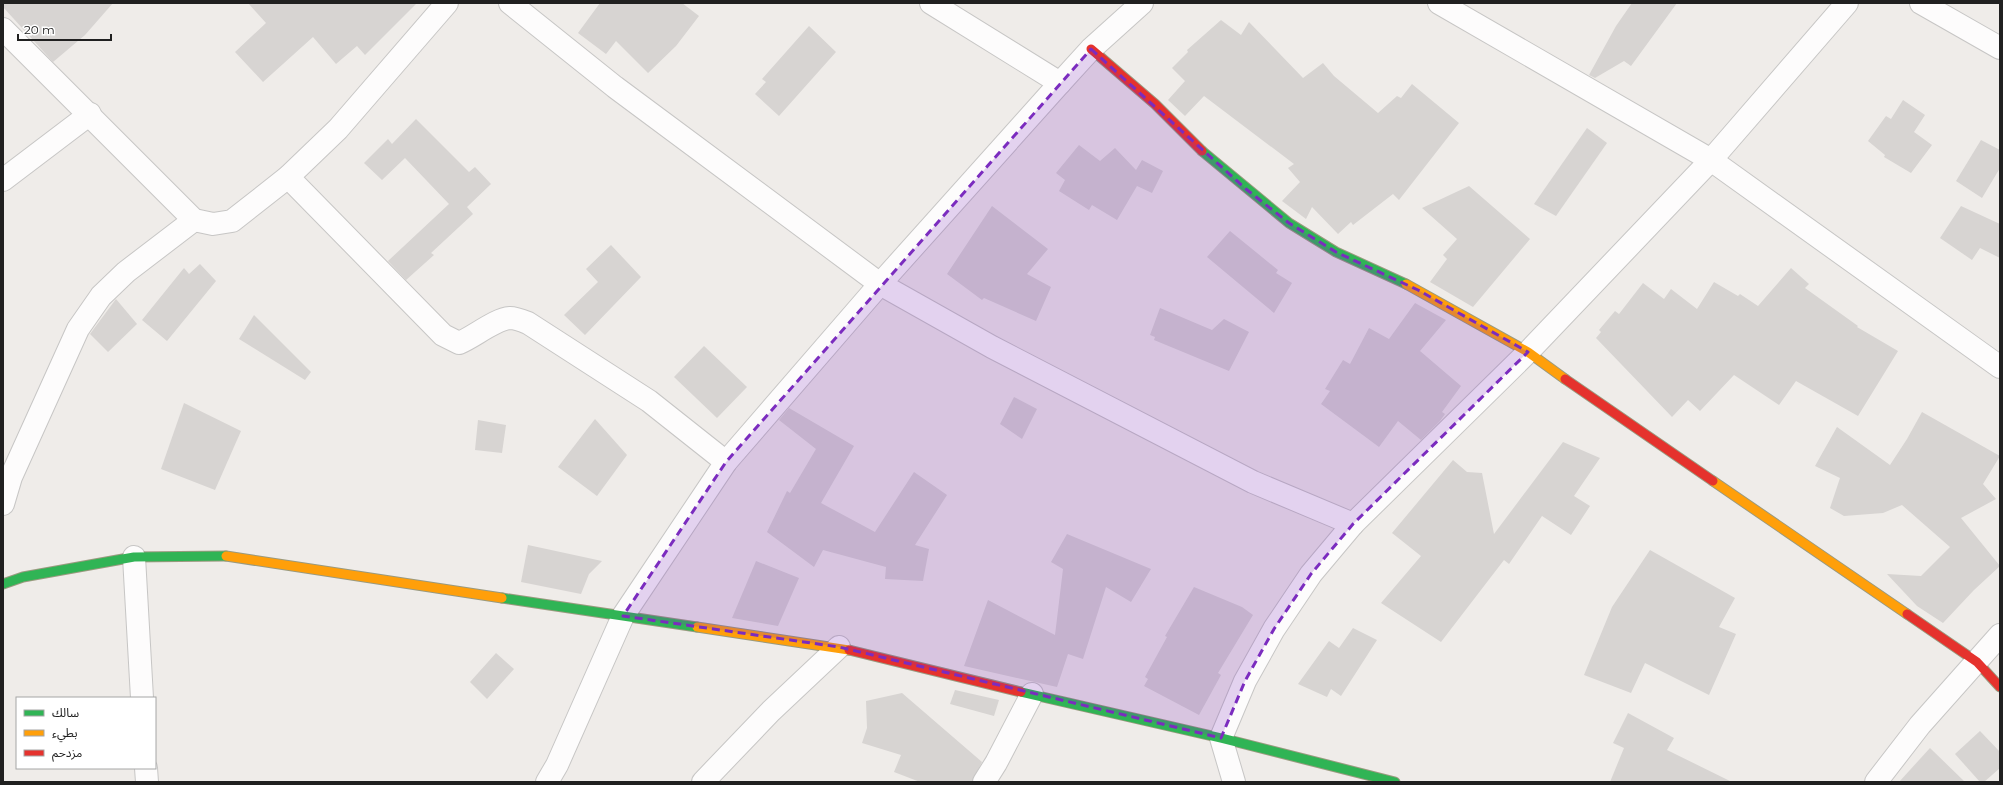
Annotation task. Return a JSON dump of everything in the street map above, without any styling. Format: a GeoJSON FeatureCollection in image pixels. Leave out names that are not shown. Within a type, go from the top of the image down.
{"type":"FeatureCollection","features":[{"type":"Feature","properties":{"kind":"street"},"geometry":{"type":"LineString","coordinates":[[3,29],[90,114],[194,220],[213,224],[232,221],[288,177],[338,129],[447,3]]}},
{"type":"Feature","properties":{"kind":"street"},"geometry":{"type":"LineString","coordinates":[[510,3],[616,87],[880,284],[992,348],[1253,482],[1353,524]]}},
{"type":"Feature","properties":{"kind":"street"},"geometry":{"type":"LineString","coordinates":[[931,3],[1060,83]]}},
{"type":"Feature","properties":{"kind":"street"},"geometry":{"type":"LineString","coordinates":[[547,782],[558,765],[623,616],[726,462],[880,284],[1060,83],[1091,49],[1142,3]]}},
{"type":"Feature","properties":{"kind":"street"},"geometry":{"type":"LineString","coordinates":[[1440,3],[1711,160],[2000,367]]}},
{"type":"Feature","properties":{"kind":"street"},"geometry":{"type":"LineString","coordinates":[[1234,782],[1221,738],[1246,681],[1274,629],[1311,574],[1353,524],[1528,352],[1711,160],[1847,3]]}},
{"type":"Feature","properties":{"kind":"street"},"geometry":{"type":"LineString","coordinates":[[1921,3],[2000,48]]}},
{"type":"Feature","properties":{"kind":"street"},"geometry":{"type":"LineString","coordinates":[[1091,49],[1155,104],[1207,156],[1289,223],[1336,252],[1418,290],[1528,352],[1646,436],[1977,662],[2000,687]]}},
{"type":"Feature","properties":{"kind":"street"},"geometry":{"type":"LineString","coordinates":[[3,180],[90,114]]}},
{"type":"Feature","properties":{"kind":"street"},"geometry":{"type":"LineString","coordinates":[[288,177],[443,335],[459,343],[473,338],[490,325],[510,318],[528,323],[649,401],[726,462]]}},
{"type":"Feature","properties":{"kind":"street"},"geometry":{"type":"LineString","coordinates":[[3,504],[11,477],[78,329],[101,296],[126,272],[194,220]]}},
{"type":"Feature","properties":{"kind":"street"},"geometry":{"type":"LineString","coordinates":[[3,584],[23,577],[134,557],[223,556],[839,647],[926,670],[1221,738],[1395,782]]}},
{"type":"Feature","properties":{"kind":"street"},"geometry":{"type":"LineString","coordinates":[[134,557],[142,697]]}},
{"type":"Feature","properties":{"kind":"street"},"geometry":{"type":"LineString","coordinates":[[1876,782],[1920,725],[2000,635]]}},
{"type":"Feature","properties":{"kind":"street"},"geometry":{"type":"LineString","coordinates":[[703,782],[771,711],[839,647]]}},
{"type":"Feature","properties":{"kind":"street"},"geometry":{"type":"LineString","coordinates":[[984,782],[996,763],[1032,694]]}},
{"type":"Feature","properties":{"kind":"street"},"geometry":{"type":"LineString","coordinates":[[146,769],[147,782]]}},
{"type":"Feature","properties":{"kind":"highlighted area"},"geometry":{"type":"Polygon","coordinates":[[[1091,49],[1246,189],[1289,223],[1336,252],[1418,290],[1528,352],[1353,524],[1311,574],[1274,629],[1245,681],[1221,738],[839,647],[623,616],[726,462],[1091,49]]]}},
{"type":"Feature","properties":{"kind":"building"},"geometry":{"type":"Polygon","coordinates":[[[3,3],[113,3],[85,35],[53,62],[3,7],[3,3]]]}},
{"type":"Feature","properties":{"kind":"building"},"geometry":{"type":"Polygon","coordinates":[[[248,3],[417,3],[365,55],[357,46],[336,64],[313,37],[263,82],[235,52],[266,23],[248,3]]]}},
{"type":"Feature","properties":{"kind":"building"},"geometry":{"type":"Polygon","coordinates":[[[600,3],[682,3],[699,16],[676,46],[648,73],[616,41],[606,54],[578,33],[600,3]]]}},
{"type":"Feature","properties":{"kind":"building"},"geometry":{"type":"Polygon","coordinates":[[[1632,3],[1677,3],[1631,66],[1624,61],[1595,78],[1589,75],[1616,26],[1632,3]]]}},
{"type":"Feature","properties":{"kind":"building"},"geometry":{"type":"Polygon","coordinates":[[[1221,20],[1241,35],[1249,22],[1303,78],[1323,63],[1334,76],[1378,113],[1397,96],[1401,98],[1412,84],[1459,123],[1399,200],[1393,194],[1353,225],[1351,222],[1338,234],[1312,207],[1306,219],[1282,201],[1300,182],[1288,168],[1294,164],[1204,96],[1185,116],[1168,100],[1185,81],[1172,68],[1188,52],[1187,50],[1221,20]]]}},
{"type":"Feature","properties":{"kind":"building"},"geometry":{"type":"Polygon","coordinates":[[[809,26],[836,52],[779,116],[755,94],[766,82],[762,79],[809,26]]]}},
{"type":"Feature","properties":{"kind":"building"},"geometry":{"type":"Polygon","coordinates":[[[1903,100],[1925,115],[1914,132],[1932,145],[1911,173],[1884,157],[1885,155],[1868,141],[1886,116],[1891,119],[1903,100]]]}},
{"type":"Feature","properties":{"kind":"building"},"geometry":{"type":"Polygon","coordinates":[[[416,119],[469,172],[475,167],[491,184],[467,207],[473,214],[431,253],[434,255],[406,280],[388,261],[449,204],[405,158],[382,180],[364,163],[388,139],[392,144],[416,119]]]}},
{"type":"Feature","properties":{"kind":"building"},"geometry":{"type":"Polygon","coordinates":[[[1587,128],[1607,143],[1556,216],[1534,204],[1587,128]]]}},
{"type":"Feature","properties":{"kind":"building"},"geometry":{"type":"Polygon","coordinates":[[[1981,140],[2000,150],[2000,168],[1982,198],[1956,181],[1981,140]]]}},
{"type":"Feature","properties":{"kind":"building"},"geometry":{"type":"Polygon","coordinates":[[[1079,145],[1100,161],[1115,148],[1136,170],[1142,160],[1163,171],[1152,193],[1137,186],[1117,220],[1092,205],[1089,210],[1059,191],[1065,180],[1056,173],[1079,145]]]}},
{"type":"Feature","properties":{"kind":"building"},"geometry":{"type":"Polygon","coordinates":[[[1469,186],[1530,239],[1473,307],[1430,282],[1447,259],[1443,255],[1457,239],[1422,208],[1469,186]]]}},
{"type":"Feature","properties":{"kind":"building"},"geometry":{"type":"Polygon","coordinates":[[[992,206],[1048,249],[1027,274],[1051,287],[1036,321],[984,298],[982,300],[947,274],[992,206]]]}},
{"type":"Feature","properties":{"kind":"building"},"geometry":{"type":"Polygon","coordinates":[[[1961,206],[2000,224],[2000,258],[1980,248],[1972,260],[1940,238],[1961,206]]]}},
{"type":"Feature","properties":{"kind":"building"},"geometry":{"type":"Polygon","coordinates":[[[1230,231],[1278,270],[1276,273],[1292,283],[1274,313],[1207,257],[1230,231]]]}},
{"type":"Feature","properties":{"kind":"building"},"geometry":{"type":"Polygon","coordinates":[[[611,245],[641,277],[585,335],[564,315],[598,282],[586,269],[611,245]]]}},
{"type":"Feature","properties":{"kind":"building"},"geometry":{"type":"Polygon","coordinates":[[[200,264],[216,281],[167,341],[142,320],[184,268],[189,274],[200,264]]]}},
{"type":"Feature","properties":{"kind":"building"},"geometry":{"type":"Polygon","coordinates":[[[1791,268],[1809,284],[1805,288],[1858,326],[1857,327],[1898,351],[1858,416],[1796,381],[1779,405],[1734,375],[1700,411],[1688,400],[1672,417],[1596,338],[1601,332],[1599,330],[1615,311],[1619,314],[1643,283],[1664,299],[1671,289],[1697,309],[1714,282],[1738,296],[1740,294],[1758,306],[1791,268]]]}},
{"type":"Feature","properties":{"kind":"building"},"geometry":{"type":"Polygon","coordinates":[[[116,299],[137,324],[108,352],[90,334],[116,299]]]}},
{"type":"Feature","properties":{"kind":"building"},"geometry":{"type":"Polygon","coordinates":[[[1415,303],[1446,320],[1420,351],[1461,386],[1442,412],[1445,414],[1440,421],[1421,440],[1398,421],[1379,447],[1321,404],[1330,391],[1325,389],[1343,360],[1350,364],[1369,328],[1389,339],[1415,303]]]}},
{"type":"Feature","properties":{"kind":"building"},"geometry":{"type":"Polygon","coordinates":[[[1160,308],[1212,330],[1224,319],[1249,332],[1229,371],[1154,340],[1155,337],[1150,335],[1160,308]]]}},
{"type":"Feature","properties":{"kind":"building"},"geometry":{"type":"Polygon","coordinates":[[[254,315],[311,372],[305,380],[239,339],[254,315]]]}},
{"type":"Feature","properties":{"kind":"building"},"geometry":{"type":"Polygon","coordinates":[[[704,346],[747,387],[717,418],[674,377],[704,346]]]}},
{"type":"Feature","properties":{"kind":"building"},"geometry":{"type":"Polygon","coordinates":[[[1014,397],[1037,409],[1022,439],[1000,424],[1014,397]]]}},
{"type":"Feature","properties":{"kind":"building"},"geometry":{"type":"Polygon","coordinates":[[[184,403],[241,431],[215,490],[161,469],[184,403]]]}},
{"type":"Feature","properties":{"kind":"building"},"geometry":{"type":"Polygon","coordinates":[[[789,408],[854,446],[821,503],[875,532],[914,472],[947,495],[915,545],[929,549],[923,581],[885,579],[886,567],[823,550],[814,567],[767,532],[787,491],[790,493],[816,449],[779,420],[789,408]]]}},
{"type":"Feature","properties":{"kind":"building"},"geometry":{"type":"Polygon","coordinates":[[[1922,412],[2000,456],[1983,484],[1996,499],[1961,518],[2000,566],[1974,590],[1943,623],[1917,606],[1887,574],[1921,576],[1950,547],[1902,505],[1883,513],[1844,516],[1830,508],[1840,478],[1815,466],[1837,427],[1890,465],[1922,412]]]}},
{"type":"Feature","properties":{"kind":"building"},"geometry":{"type":"Polygon","coordinates":[[[595,419],[627,455],[597,496],[558,467],[595,419]]]}},
{"type":"Feature","properties":{"kind":"building"},"geometry":{"type":"Polygon","coordinates":[[[478,420],[506,425],[502,453],[475,450],[478,420]]]}},
{"type":"Feature","properties":{"kind":"building"},"geometry":{"type":"Polygon","coordinates":[[[1563,442],[1600,458],[1574,496],[1590,506],[1571,535],[1542,516],[1509,564],[1504,560],[1441,642],[1381,603],[1421,556],[1392,533],[1453,460],[1467,472],[1482,473],[1494,534],[1563,442]]]}},
{"type":"Feature","properties":{"kind":"building"},"geometry":{"type":"Polygon","coordinates":[[[1067,534],[1151,569],[1131,602],[1106,587],[1083,659],[1068,654],[1057,687],[964,666],[988,600],[1055,635],[1063,569],[1051,562],[1067,534]]]}},
{"type":"Feature","properties":{"kind":"building"},"geometry":{"type":"Polygon","coordinates":[[[528,545],[602,561],[589,574],[581,594],[521,582],[528,545]]]}},
{"type":"Feature","properties":{"kind":"building"},"geometry":{"type":"Polygon","coordinates":[[[1650,550],[1735,598],[1719,627],[1736,634],[1709,695],[1645,663],[1631,693],[1584,675],[1612,607],[1650,550]]]}},
{"type":"Feature","properties":{"kind":"building"},"geometry":{"type":"Polygon","coordinates":[[[756,561],[799,578],[778,626],[732,618],[756,561]]]}},
{"type":"Feature","properties":{"kind":"building"},"geometry":{"type":"Polygon","coordinates":[[[1194,587],[1242,607],[1253,615],[1218,673],[1221,675],[1199,715],[1144,686],[1148,679],[1145,677],[1167,637],[1165,636],[1194,587]]]}},
{"type":"Feature","properties":{"kind":"building"},"geometry":{"type":"Polygon","coordinates":[[[1353,628],[1377,640],[1341,696],[1331,689],[1327,697],[1298,684],[1329,641],[1339,648],[1353,628]]]}},
{"type":"Feature","properties":{"kind":"building"},"geometry":{"type":"Polygon","coordinates":[[[496,653],[514,669],[487,699],[470,682],[496,653]]]}},
{"type":"Feature","properties":{"kind":"building"},"geometry":{"type":"Polygon","coordinates":[[[955,690],[999,700],[994,716],[950,704],[955,690]]]}},
{"type":"Feature","properties":{"kind":"building"},"geometry":{"type":"Polygon","coordinates":[[[902,693],[982,762],[972,782],[920,782],[894,772],[901,755],[862,743],[867,728],[866,701],[902,693]]]}},
{"type":"Feature","properties":{"kind":"building"},"geometry":{"type":"Polygon","coordinates":[[[1628,713],[1674,738],[1667,750],[1732,782],[1610,782],[1624,748],[1613,743],[1628,713]]]}},
{"type":"Feature","properties":{"kind":"building"},"geometry":{"type":"Polygon","coordinates":[[[1980,731],[2000,752],[2000,768],[1984,782],[1980,782],[1955,754],[1980,731]]]}},
{"type":"Feature","properties":{"kind":"building"},"geometry":{"type":"Polygon","coordinates":[[[1930,748],[1965,782],[1899,782],[1930,748]]]}},
{"type":"Feature","properties":{"kind":"traffic: fast"},"geometry":{"type":"LineString","coordinates":[[1202,151],[1289,223],[1336,252],[1406,284]]}},
{"type":"Feature","properties":{"kind":"traffic: fast"},"geometry":{"type":"LineString","coordinates":[[3,584],[23,577],[134,557],[226,556]]}},
{"type":"Feature","properties":{"kind":"traffic: fast"},"geometry":{"type":"LineString","coordinates":[[502,598],[697,627]]}},
{"type":"Feature","properties":{"kind":"traffic: fast"},"geometry":{"type":"LineString","coordinates":[[1021,692],[1221,738],[1395,782]]}},
{"type":"Feature","properties":{"kind":"traffic: slow"},"geometry":{"type":"LineString","coordinates":[[1406,284],[1528,352],[1565,379]]}},
{"type":"Feature","properties":{"kind":"traffic: slow"},"geometry":{"type":"LineString","coordinates":[[1713,481],[1907,614]]}},
{"type":"Feature","properties":{"kind":"traffic: slow"},"geometry":{"type":"LineString","coordinates":[[226,556],[502,598]]}},
{"type":"Feature","properties":{"kind":"traffic: slow"},"geometry":{"type":"LineString","coordinates":[[697,627],[849,650]]}},
{"type":"Feature","properties":{"kind":"traffic: jam"},"geometry":{"type":"LineString","coordinates":[[1091,49],[1155,104],[1202,151]]}},
{"type":"Feature","properties":{"kind":"traffic: jam"},"geometry":{"type":"LineString","coordinates":[[1565,379],[1713,481]]}},
{"type":"Feature","properties":{"kind":"traffic: jam"},"geometry":{"type":"LineString","coordinates":[[1907,614],[1977,662],[2000,687]]}},
{"type":"Feature","properties":{"kind":"traffic: jam"},"geometry":{"type":"LineString","coordinates":[[849,650],[1021,692]]}}]}
